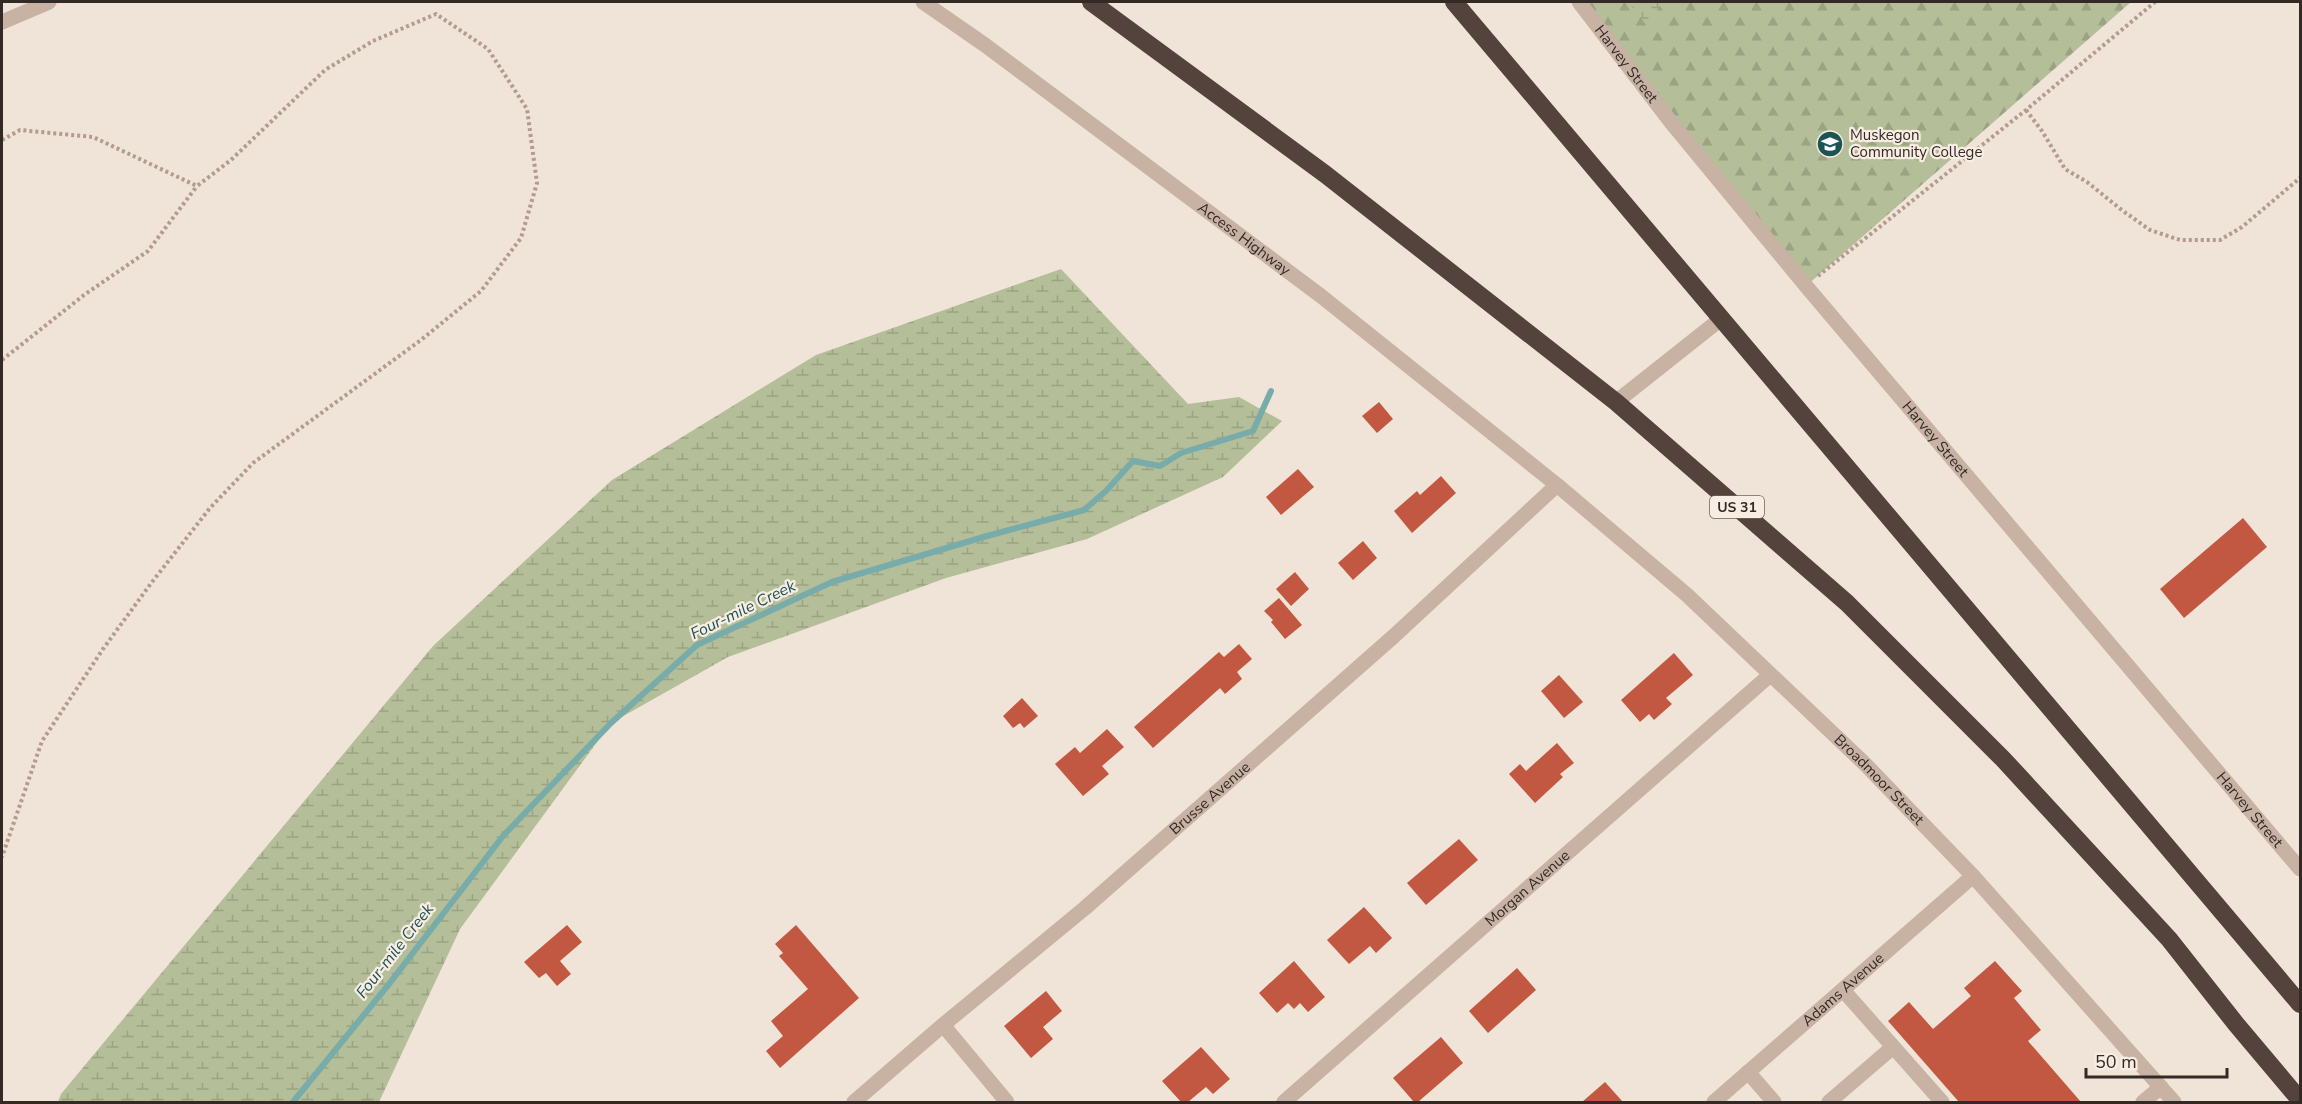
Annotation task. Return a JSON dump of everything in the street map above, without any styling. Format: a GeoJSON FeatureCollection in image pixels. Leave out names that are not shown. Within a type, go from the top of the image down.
{"type":"FeatureCollection","features":[{"type":"Feature","properties":{"kind":"highway","name":"US 31"},"geometry":{"type":"LineString","coordinates":[[1091,2],[1325,174],[1616,402],[1846,603],[2002,759],[2169,939],[2236,1024],[2301,1100]]}},
{"type":"Feature","properties":{"kind":"highway"},"geometry":{"type":"LineString","coordinates":[[1454,2],[2301,1004]]}},
{"type":"Feature","properties":{"kind":"street"},"geometry":{"type":"LineString","coordinates":[[2,22],[50,2]]}},
{"type":"Feature","properties":{"kind":"street","name":"Access Highway"},"geometry":{"type":"LineString","coordinates":[[923,2],[985,45],[1321,297],[1557,485]]}},
{"type":"Feature","properties":{"kind":"street","name":"Harvey Street"},"geometry":{"type":"LineString","coordinates":[[1579,2],[1670,121],[1806,286],[2301,869]]}},
{"type":"Feature","properties":{"kind":"street"},"geometry":{"type":"LineString","coordinates":[[1616,402],[1722,318]]}},
{"type":"Feature","properties":{"kind":"street","name":"Broadmoor Street"},"geometry":{"type":"LineString","coordinates":[[1557,485],[1687,595],[1866,765],[1973,876],[2174,1102]]}},
{"type":"Feature","properties":{"kind":"street","name":"Brusse Avenue"},"geometry":{"type":"LineString","coordinates":[[854,1102],[1085,908],[1394,636],[1557,485]]}},
{"type":"Feature","properties":{"kind":"street","name":"Morgan Avenue"},"geometry":{"type":"LineString","coordinates":[[1284,1102],[1770,675]]}},
{"type":"Feature","properties":{"kind":"street","name":"Adams Avenue"},"geometry":{"type":"LineString","coordinates":[[1714,1102],[1973,876]]}},
{"type":"Feature","properties":{"kind":"street"},"geometry":{"type":"LineString","coordinates":[[1843,990],[1942,1102]]}},
{"type":"Feature","properties":{"kind":"street"},"geometry":{"type":"LineString","coordinates":[[943,1025],[1007,1102]]}},
{"type":"Feature","properties":{"kind":"street"},"geometry":{"type":"LineString","coordinates":[[1828,1102],[1893,1047]]}},
{"type":"Feature","properties":{"kind":"street"},"geometry":{"type":"LineString","coordinates":[[1748,1072],[1774,1102]]}},
{"type":"Feature","properties":{"kind":"street"},"geometry":{"type":"LineString","coordinates":[[2143,1102],[2161,1087]]}},
{"type":"Feature","properties":{"kind":"path"},"geometry":{"type":"LineString","coordinates":[[1806,286],[2026,110],[2155,2]]}},
{"type":"Feature","properties":{"kind":"path"},"geometry":{"type":"LineString","coordinates":[[2,360],[84,295],[148,251],[197,186],[231,160],[325,70],[373,41],[436,14],[488,49],[527,110],[537,183],[521,238],[481,291],[421,340],[253,463],[196,527],[110,640],[42,741],[2,857]]}},
{"type":"Feature","properties":{"kind":"path"},"geometry":{"type":"LineString","coordinates":[[2026,110],[2065,169],[2087,182],[2123,212],[2150,230],[2180,240],[2220,240],[2242,227],[2301,178]]}},
{"type":"Feature","properties":{"kind":"path"},"geometry":{"type":"LineString","coordinates":[[2,140],[20,130],[93,137],[197,186]]}},
{"type":"Feature","properties":{"kind":"green space","name":"Muskegon Community College"},"geometry":{"type":"Polygon","coordinates":[[[1578,2],[2131,2],[1806,286],[1578,2]]]}},
{"type":"Feature","properties":{"kind":"green space"},"geometry":{"type":"Polygon","coordinates":[[[1628,2],[1662,2],[1647,26],[1628,2]]]}},
{"type":"Feature","properties":{"kind":"green space"},"geometry":{"type":"Polygon","coordinates":[[[1061,269],[1188,404],[1239,397],[1282,421],[1223,477],[1087,539],[946,578],[728,657],[611,723],[460,929],[379,1102],[58,1102],[61,1094],[433,646],[612,480],[816,355],[1061,269]]]}},
{"type":"Feature","properties":{"kind":"building"},"geometry":{"type":"Polygon","coordinates":[[[1379,402],[1393,419],[1377,433],[1362,416],[1379,402]]]}},
{"type":"Feature","properties":{"kind":"building"},"geometry":{"type":"Polygon","coordinates":[[[1298,469],[1314,487],[1281,515],[1266,497],[1298,469]]]}},
{"type":"Feature","properties":{"kind":"building"},"geometry":{"type":"Polygon","coordinates":[[[1441,476],[1456,493],[1412,533],[1394,511],[1417,491],[1420,495],[1441,476]]]}},
{"type":"Feature","properties":{"kind":"building"},"geometry":{"type":"Polygon","coordinates":[[[2243,518],[2267,547],[2184,618],[2160,589],[2243,518]]]}},
{"type":"Feature","properties":{"kind":"building"},"geometry":{"type":"Polygon","coordinates":[[[1363,541],[1377,558],[1353,580],[1338,563],[1363,541]]]}},
{"type":"Feature","properties":{"kind":"building"},"geometry":{"type":"Polygon","coordinates":[[[1295,572],[1309,589],[1291,606],[1276,589],[1295,572]]]}},
{"type":"Feature","properties":{"kind":"building"},"geometry":{"type":"Polygon","coordinates":[[[1279,598],[1302,625],[1285,639],[1271,622],[1273,620],[1264,611],[1279,598]]]}},
{"type":"Feature","properties":{"kind":"building"},"geometry":{"type":"Polygon","coordinates":[[[1239,644],[1252,659],[1237,672],[1242,679],[1225,694],[1220,688],[1153,748],[1134,727],[1219,652],[1224,657],[1239,644]]]}},
{"type":"Feature","properties":{"kind":"building"},"geometry":{"type":"Polygon","coordinates":[[[1674,653],[1693,675],[1666,698],[1672,704],[1654,720],[1649,714],[1640,722],[1621,700],[1674,653]]]}},
{"type":"Feature","properties":{"kind":"building"},"geometry":{"type":"Polygon","coordinates":[[[1559,675],[1583,702],[1564,718],[1541,691],[1559,675]]]}},
{"type":"Feature","properties":{"kind":"building"},"geometry":{"type":"Polygon","coordinates":[[[1022,698],[1038,716],[1024,728],[1020,723],[1013,728],[1003,716],[1022,698]]]}},
{"type":"Feature","properties":{"kind":"building"},"geometry":{"type":"Polygon","coordinates":[[[1107,729],[1124,747],[1102,766],[1109,774],[1083,796],[1055,764],[1075,747],[1080,753],[1107,729]]]}},
{"type":"Feature","properties":{"kind":"building"},"geometry":{"type":"Polygon","coordinates":[[[1557,743],[1574,763],[1560,774],[1563,777],[1535,803],[1509,774],[1520,764],[1526,771],[1557,743]]]}},
{"type":"Feature","properties":{"kind":"building"},"geometry":{"type":"Polygon","coordinates":[[[1459,839],[1478,860],[1426,905],[1407,883],[1459,839]]]}},
{"type":"Feature","properties":{"kind":"building"},"geometry":{"type":"Polygon","coordinates":[[[1364,907],[1392,938],[1376,953],[1370,946],[1349,964],[1327,940],[1364,907]]]}},
{"type":"Feature","properties":{"kind":"building"},"geometry":{"type":"Polygon","coordinates":[[[567,925],[582,942],[560,961],[571,974],[557,986],[546,973],[539,978],[524,962],[567,925]]]}},
{"type":"Feature","properties":{"kind":"building"},"geometry":{"type":"Polygon","coordinates":[[[796,925],[859,998],[780,1068],[766,1051],[783,1036],[771,1021],[808,989],[779,956],[783,953],[775,944],[796,925]]]}},
{"type":"Feature","properties":{"kind":"building"},"geometry":{"type":"Polygon","coordinates":[[[1294,961],[1325,997],[1308,1012],[1300,1003],[1294,1009],[1288,1003],[1277,1013],[1259,993],[1294,961]]]}},
{"type":"Feature","properties":{"kind":"building"},"geometry":{"type":"Polygon","coordinates":[[[1995,961],[2022,991],[2014,998],[2041,1030],[2028,1041],[2081,1102],[1959,1102],[1888,1021],[1909,1002],[1933,1029],[1971,996],[1964,988],[1995,961]]]}},
{"type":"Feature","properties":{"kind":"building"},"geometry":{"type":"Polygon","coordinates":[[[1517,968],[1536,990],[1488,1033],[1469,1011],[1517,968]]]}},
{"type":"Feature","properties":{"kind":"building"},"geometry":{"type":"Polygon","coordinates":[[[1046,991],[1062,1011],[1043,1027],[1053,1039],[1031,1058],[1004,1026],[1046,991]]]}},
{"type":"Feature","properties":{"kind":"building"},"geometry":{"type":"Polygon","coordinates":[[[1441,1037],[1463,1063],[1418,1102],[1414,1102],[1393,1078],[1441,1037]]]}},
{"type":"Feature","properties":{"kind":"building"},"geometry":{"type":"Polygon","coordinates":[[[1201,1047],[1230,1079],[1213,1094],[1206,1087],[1188,1102],[1181,1102],[1162,1081],[1201,1047]]]}},
{"type":"Feature","properties":{"kind":"building"},"geometry":{"type":"Polygon","coordinates":[[[1605,1082],[1623,1102],[1582,1102],[1605,1082]]]}},
{"type":"Feature","properties":{"kind":"waterway","name":"Four-mile Creek"},"geometry":{"type":"LineString","coordinates":[[293,1102],[389,984],[503,836],[611,723],[697,645],[832,582],[1084,510],[1106,491],[1133,461],[1160,466],[1181,453],[1253,431],[1271,391]]}},
{"type":"Feature","properties":{"kind":"place","name":"Muskegon Community College"},"geometry":{"type":"Point","coordinates":[1830,144]}}]}
